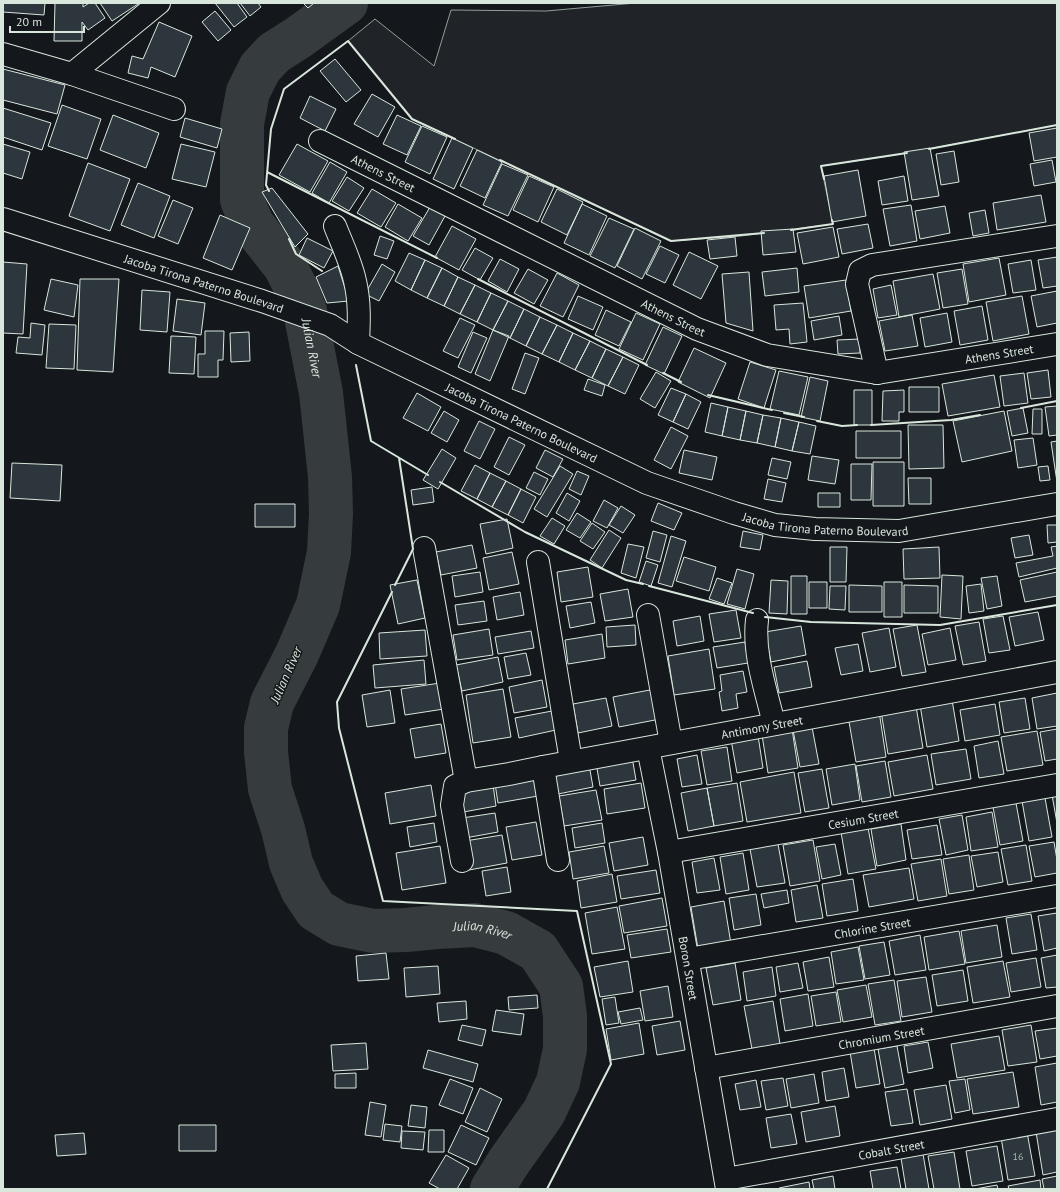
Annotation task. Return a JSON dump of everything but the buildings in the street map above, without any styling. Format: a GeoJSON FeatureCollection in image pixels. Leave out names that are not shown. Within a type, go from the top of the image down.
{"type":"FeatureCollection","features":[{"type":"Feature","properties":{"kind":"street"},"geometry":{"type":"LineString","coordinates":[[72,74],[159,3]]}},
{"type":"Feature","properties":{"kind":"street"},"geometry":{"type":"LineString","coordinates":[[3,54],[72,74],[174,109]]}},
{"type":"Feature","properties":{"kind":"street","name":"Athens Street"},"geometry":{"type":"LineString","coordinates":[[320,141],[697,329],[767,355],[877,373],[1057,344]]}},
{"type":"Feature","properties":{"kind":"street","name":"Jacoba Tirona Paterno Boulevard"},"geometry":{"type":"LineString","coordinates":[[3,219],[262,301],[330,325],[358,343],[647,483],[775,526],[815,529],[899,531],[1057,504]]}},
{"type":"Feature","properties":{"kind":"street"},"geometry":{"type":"LineString","coordinates":[[335,226],[347,254],[355,281],[359,315],[358,343]]}},
{"type":"Feature","properties":{"kind":"street"},"geometry":{"type":"LineString","coordinates":[[877,373],[857,284],[860,271],[872,265],[1057,236]]}},
{"type":"Feature","properties":{"kind":"street"},"geometry":{"type":"LineString","coordinates":[[424,548],[466,780],[455,786],[452,804],[462,861]]}},
{"type":"Feature","properties":{"kind":"street"},"geometry":{"type":"LineString","coordinates":[[538,562],[571,761]]}},
{"type":"Feature","properties":{"kind":"street"},"geometry":{"type":"LineString","coordinates":[[648,615],[670,744]]}},
{"type":"Feature","properties":{"kind":"street"},"geometry":{"type":"LineString","coordinates":[[757,620],[757,645],[760,668],[774,724]]}},
{"type":"Feature","properties":{"kind":"street","name":"Antimony Street"},"geometry":{"type":"LineString","coordinates":[[466,780],[509,774],[571,761],[1057,672]]}},
{"type":"Feature","properties":{"kind":"street","name":"Boron Street"},"geometry":{"type":"LineString","coordinates":[[648,748],[669,852],[726,1184]]}},
{"type":"Feature","properties":{"kind":"street"},"geometry":{"type":"LineString","coordinates":[[543,767],[558,860]]}},
{"type":"Feature","properties":{"kind":"street","name":"Cesium Street"},"geometry":{"type":"LineString","coordinates":[[669,852],[1057,785]]}},
{"type":"Feature","properties":{"kind":"street","name":"Chlorine Street"},"geometry":{"type":"LineString","coordinates":[[688,959],[1057,896]]}},
{"type":"Feature","properties":{"kind":"street","name":"Chromium Street"},"geometry":{"type":"LineString","coordinates":[[706,1068],[1057,1006]]}},
{"type":"Feature","properties":{"kind":"street","name":"Cobalt Street"},"geometry":{"type":"LineString","coordinates":[[726,1184],[1057,1119]]}},
{"type":"Feature","properties":{"kind":"shaded area"},"geometry":{"type":"Polygon","coordinates":[[[636,3],[1057,3],[1057,125],[889,156],[821,166],[833,224],[741,236],[671,241],[412,119],[348,41],[375,19],[434,66],[451,10],[546,11],[636,3]]]}},
{"type":"Feature","properties":{"kind":"waterway","name":"Julian River"},"geometry":{"type":"LineString","coordinates":[[346,3],[274,53],[260,68],[248,92],[242,124],[242,200],[252,224],[285,266],[297,290],[305,311],[321,393],[330,477],[331,514],[329,552],[318,605],[297,654],[272,703],[266,728],[266,752],[270,789],[283,829],[291,863],[302,889],[316,910],[339,924],[373,931],[475,925],[506,933],[538,951],[561,986],[565,1016],[565,1049],[558,1082],[544,1112],[508,1163],[492,1189]]}},
{"type":"Feature","properties":{"kind":"wall"},"geometry":{"type":"LineString","coordinates":[[269,191],[266,185],[271,129],[284,89],[348,41],[412,119],[455,139]]}},
{"type":"Feature","properties":{"kind":"wall"},"geometry":{"type":"LineString","coordinates":[[929,149],[1057,125]]}},
{"type":"Feature","properties":{"kind":"wall"},"geometry":{"type":"LineString","coordinates":[[824,179],[821,166],[907,153]]}},
{"type":"Feature","properties":{"kind":"wall"},"geometry":{"type":"LineString","coordinates":[[500,160],[671,241],[764,233]]}},
{"type":"Feature","properties":{"kind":"wall"},"geometry":{"type":"LineString","coordinates":[[267,172],[437,258]]}},
{"type":"Feature","properties":{"kind":"wall"},"geometry":{"type":"LineString","coordinates":[[791,230],[833,224],[832,220]]}},
{"type":"Feature","properties":{"kind":"wall"},"geometry":{"type":"LineString","coordinates":[[289,239],[296,254],[322,271]]}},
{"type":"Feature","properties":{"kind":"wall"},"geometry":{"type":"LineString","coordinates":[[478,279],[647,365]]}},
{"type":"Feature","properties":{"kind":"wall"},"geometry":{"type":"LineString","coordinates":[[356,365],[371,441],[428,475]]}},
{"type":"Feature","properties":{"kind":"wall"},"geometry":{"type":"LineString","coordinates":[[663,373],[681,382]]}},
{"type":"Feature","properties":{"kind":"wall"},"geometry":{"type":"LineString","coordinates":[[708,395],[772,410]]}},
{"type":"Feature","properties":{"kind":"wall"},"geometry":{"type":"LineString","coordinates":[[1021,408],[1057,401]]}},
{"type":"Feature","properties":{"kind":"wall"},"geometry":{"type":"LineString","coordinates":[[784,413],[804,417]]}},
{"type":"Feature","properties":{"kind":"wall"},"geometry":{"type":"LineString","coordinates":[[871,425],[951,420],[980,415]]}},
{"type":"Feature","properties":{"kind":"wall"},"geometry":{"type":"LineString","coordinates":[[817,421],[842,426],[857,425]]}},
{"type":"Feature","properties":{"kind":"wall"},"geometry":{"type":"LineString","coordinates":[[395,585],[413,549],[399,458]]}},
{"type":"Feature","properties":{"kind":"wall"},"geometry":{"type":"LineString","coordinates":[[440,482],[525,532],[626,580],[643,584]]}},
{"type":"Feature","properties":{"kind":"wall"},"geometry":{"type":"LineString","coordinates":[[649,586],[753,613]]}},
{"type":"Feature","properties":{"kind":"wall"},"geometry":{"type":"LineString","coordinates":[[392,592],[337,702],[339,728],[383,901],[577,911],[611,1064],[547,1189]]}},
{"type":"Feature","properties":{"kind":"wall"},"geometry":{"type":"LineString","coordinates":[[765,617],[811,622],[940,625],[1057,605]]}}]}
